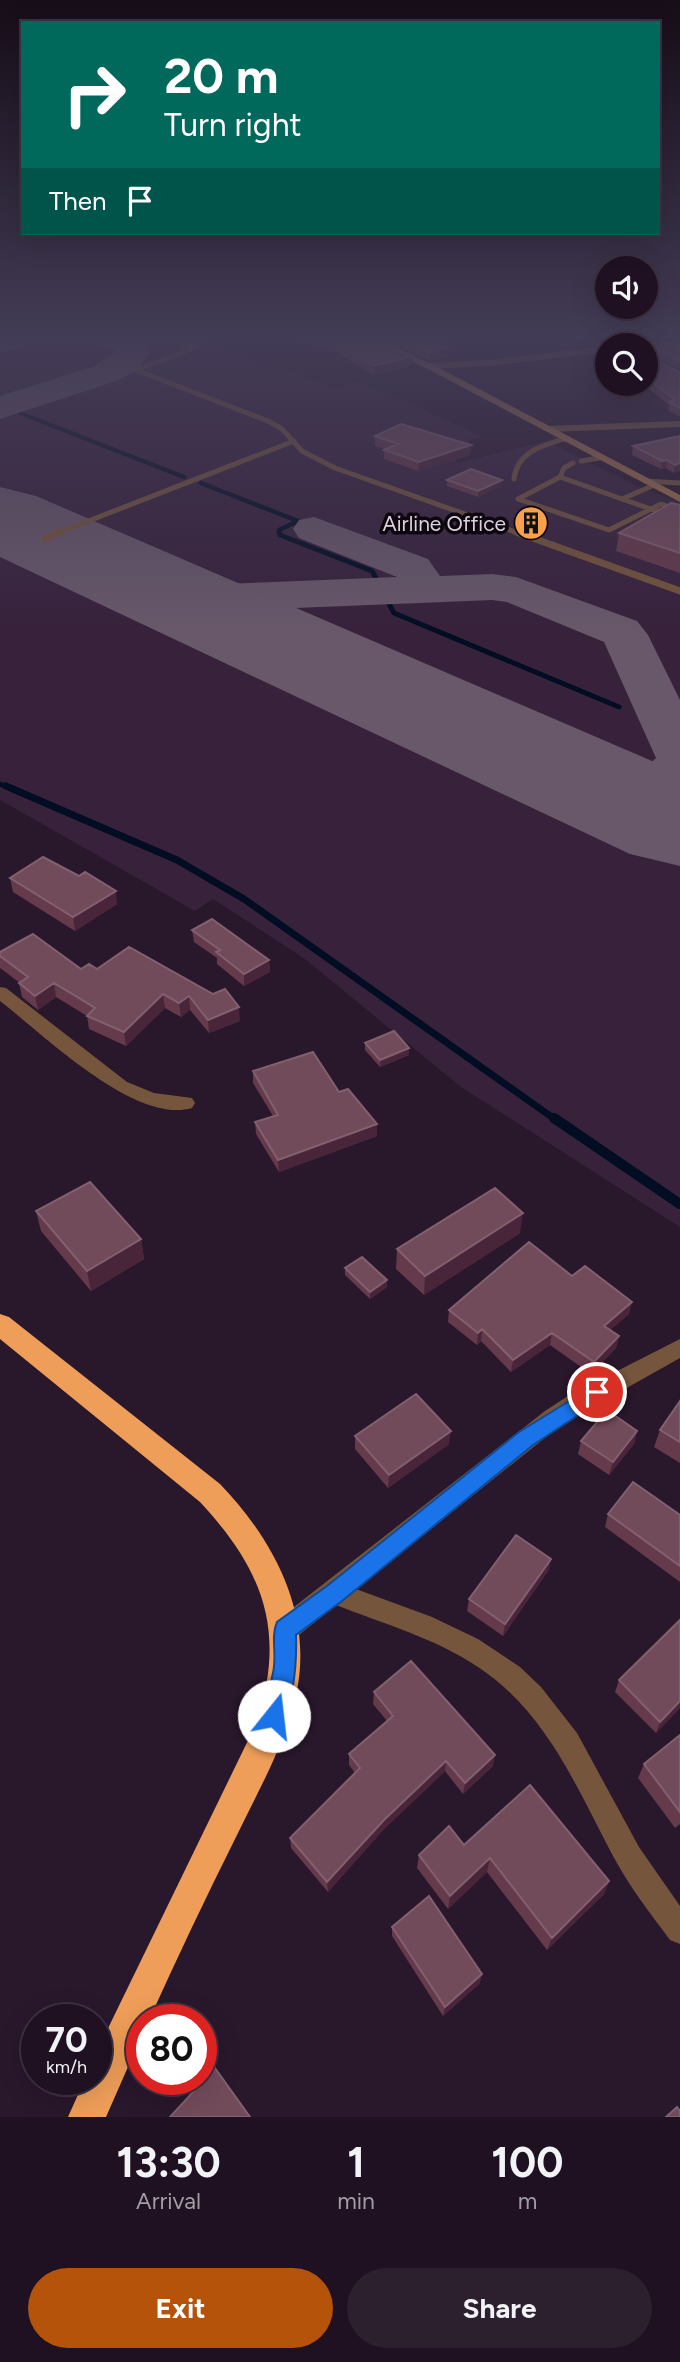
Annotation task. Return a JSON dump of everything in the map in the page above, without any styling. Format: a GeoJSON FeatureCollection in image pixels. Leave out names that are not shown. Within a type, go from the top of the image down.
{"type":"FeatureCollection","features":[{"type":"Feature","properties":{"kind":"highway"},"geometry":{"type":"LineString","coordinates":[[0,1324],[211,1493],[226,1508],[264,1566],[279,1602],[285,1630],[286,1667],[269,1730],[122,2037],[87,2117]]}},
{"type":"Feature","properties":{"kind":"street"},"geometry":{"type":"LineString","coordinates":[[564,439],[680,499]]}},
{"type":"Feature","properties":{"kind":"street"},"geometry":{"type":"LineString","coordinates":[[3,999],[121,1086],[151,1099],[186,1103]]}},
{"type":"Feature","properties":{"kind":"street"},"geometry":{"type":"LineString","coordinates":[[285,1630],[553,1418],[680,1348]]}},
{"type":"Feature","properties":{"kind":"street"},"geometry":{"type":"LineString","coordinates":[[335,1593],[443,1635],[486,1657],[521,1685],[564,1734],[625,1849],[680,1930]]}},
{"type":"Feature","properties":{"kind":"lane"},"geometry":{"type":"LineString","coordinates":[[290,438],[311,457],[335,468],[680,591]]}},
{"type":"Feature","properties":{"kind":"lane"},"geometry":{"type":"LineString","coordinates":[[514,480],[515,467],[525,456],[564,439]]}},
{"type":"Feature","properties":{"kind":"lane"},"geometry":{"type":"LineString","coordinates":[[45,538],[294,441]]}},
{"type":"Feature","properties":{"kind":"lane"},"geometry":{"type":"LineString","coordinates":[[599,458],[577,462],[564,468],[560,477],[518,499],[609,530],[661,504],[680,511]]}},
{"type":"Feature","properties":{"kind":"lane"},"geometry":{"type":"LineString","coordinates":[[560,477],[680,519]]}},
{"type":"Feature","properties":{"kind":"lane"},"geometry":{"type":"LineString","coordinates":[[622,499],[647,483],[680,483]]}},
{"type":"Feature","properties":{"kind":"shaded area"},"geometry":{"type":"Polygon","coordinates":[[[0,438],[479,438],[467,440],[475,446],[453,454],[458,463],[546,441],[639,487],[680,502],[680,1227],[461,1087],[305,959],[213,899],[195,911],[0,800],[0,438]]]}},
{"type":"Feature","properties":{"kind":"building"},"geometry":{"type":"Polygon","coordinates":[[[380,438],[447,438],[471,445],[419,462],[384,450],[398,444],[380,438]]]}},
{"type":"Feature","properties":{"kind":"building"},"geometry":{"type":"Polygon","coordinates":[[[680,438],[680,463],[675,465],[667,460],[662,461],[633,446],[680,438]]]}},
{"type":"Feature","properties":{"kind":"building"},"geometry":{"type":"Polygon","coordinates":[[[471,469],[502,480],[478,491],[447,480],[471,469]]]}},
{"type":"Feature","properties":{"kind":"building"},"geometry":{"type":"Polygon","coordinates":[[[671,503],[680,505],[680,553],[619,533],[671,503]]]}},
{"type":"Feature","properties":{"kind":"building"},"geometry":{"type":"Polygon","coordinates":[[[43,857],[79,876],[85,872],[116,891],[73,917],[10,878],[43,857]]]}},
{"type":"Feature","properties":{"kind":"building"},"geometry":{"type":"Polygon","coordinates":[[[212,919],[269,960],[244,974],[216,952],[220,950],[192,930],[212,919]]]}},
{"type":"Feature","properties":{"kind":"building"},"geometry":{"type":"Polygon","coordinates":[[[33,934],[81,969],[89,964],[97,969],[129,947],[213,994],[225,989],[239,1007],[208,1020],[189,996],[179,1003],[163,994],[124,1032],[87,1016],[95,1008],[54,983],[35,996],[19,983],[28,977],[0,956],[0,952],[33,934]]]}},
{"type":"Feature","properties":{"kind":"building"},"geometry":{"type":"Polygon","coordinates":[[[394,1031],[409,1048],[380,1060],[365,1043],[394,1031]]]}},
{"type":"Feature","properties":{"kind":"building"},"geometry":{"type":"Polygon","coordinates":[[[313,1052],[339,1092],[348,1089],[377,1124],[278,1160],[255,1122],[278,1115],[253,1071],[313,1052]]]}},
{"type":"Feature","properties":{"kind":"building"},"geometry":{"type":"Polygon","coordinates":[[[90,1182],[141,1239],[87,1271],[36,1211],[90,1182]]]}},
{"type":"Feature","properties":{"kind":"building"},"geometry":{"type":"Polygon","coordinates":[[[495,1188],[523,1213],[425,1276],[397,1249],[495,1188]]]}},
{"type":"Feature","properties":{"kind":"building"},"geometry":{"type":"Polygon","coordinates":[[[529,1242],[572,1276],[585,1266],[632,1302],[604,1326],[619,1336],[594,1362],[552,1333],[513,1360],[482,1329],[478,1333],[449,1310],[529,1242]]]}},
{"type":"Feature","properties":{"kind":"building"},"geometry":{"type":"Polygon","coordinates":[[[362,1257],[387,1280],[370,1292],[345,1268],[362,1257]]]}},
{"type":"Feature","properties":{"kind":"building"},"geometry":{"type":"Polygon","coordinates":[[[416,1394],[451,1431],[389,1475],[355,1436],[416,1394]]]}},
{"type":"Feature","properties":{"kind":"building"},"geometry":{"type":"Polygon","coordinates":[[[680,1401],[680,1442],[660,1430],[680,1401]]]}},
{"type":"Feature","properties":{"kind":"building"},"geometry":{"type":"Polygon","coordinates":[[[607,1410],[637,1431],[613,1462],[581,1441],[607,1410]]]}},
{"type":"Feature","properties":{"kind":"building"},"geometry":{"type":"Polygon","coordinates":[[[633,1482],[680,1515],[680,1566],[608,1514],[633,1482]]]}},
{"type":"Feature","properties":{"kind":"building"},"geometry":{"type":"Polygon","coordinates":[[[516,1535],[551,1559],[505,1624],[469,1599],[516,1535]]]}},
{"type":"Feature","properties":{"kind":"building"},"geometry":{"type":"Polygon","coordinates":[[[680,1620],[680,1701],[660,1722],[619,1680],[680,1620]]]}},
{"type":"Feature","properties":{"kind":"building"},"geometry":{"type":"Polygon","coordinates":[[[411,1661],[495,1755],[465,1783],[446,1761],[384,1820],[327,1882],[290,1838],[360,1768],[349,1754],[393,1716],[374,1692],[411,1661]]]}},
{"type":"Feature","properties":{"kind":"building"},"geometry":{"type":"Polygon","coordinates":[[[680,1735],[680,1812],[644,1764],[680,1735]]]}},
{"type":"Feature","properties":{"kind":"building"},"geometry":{"type":"Polygon","coordinates":[[[530,1785],[609,1881],[552,1938],[490,1858],[450,1896],[419,1855],[449,1826],[464,1845],[530,1785]]]}},
{"type":"Feature","properties":{"kind":"building"},"geometry":{"type":"Polygon","coordinates":[[[429,1896],[482,1974],[445,2007],[392,1927],[429,1896]]]}},
{"type":"Feature","properties":{"kind":"building"},"geometry":{"type":"Polygon","coordinates":[[[217,2071],[250,2117],[170,2117],[190,2095],[217,2095],[217,2071]]]}},
{"type":"Feature","properties":{"kind":"building"},"geometry":{"type":"Polygon","coordinates":[[[677,2107],[680,2117],[666,2117],[677,2107]]]}},
{"type":"Feature","properties":{"kind":"waterway"},"geometry":{"type":"LineString","coordinates":[[84,438],[184,477]]}},
{"type":"Feature","properties":{"kind":"waterway"},"geometry":{"type":"LineString","coordinates":[[201,483],[298,521],[279,530],[280,534]]}},
{"type":"Feature","properties":{"kind":"waterway"},"geometry":{"type":"LineString","coordinates":[[279,532],[280,535],[372,571],[376,578]]}},
{"type":"Feature","properties":{"kind":"waterway"},"geometry":{"type":"LineString","coordinates":[[389,604],[394,613],[619,707]]}},
{"type":"Feature","properties":{"kind":"waterway"},"geometry":{"type":"LineString","coordinates":[[0,784],[10,788]]}},
{"type":"Feature","properties":{"kind":"waterway"},"geometry":{"type":"LineString","coordinates":[[6,786],[177,860],[244,899],[556,1120]]}},
{"type":"Feature","properties":{"kind":"waterway"},"geometry":{"type":"LineString","coordinates":[[554,1118],[680,1204]]}},
{"type":"Feature","properties":{"kind":"taxiway"},"geometry":{"type":"LineString","coordinates":[[314,529],[413,568],[422,581],[411,590]]}},
{"type":"Feature","properties":{"kind":"taxiway"},"geometry":{"type":"LineString","coordinates":[[289,595],[492,587],[516,590],[620,631],[625,635],[680,755]]}},
{"type":"Feature","properties":{"kind":"taxiway"},"geometry":{"type":"LineString","coordinates":[[171,595],[197,599],[289,595]]}},
{"type":"Feature","properties":{"kind":"taxiway"},"geometry":{"type":"LineString","coordinates":[[286,646],[257,628],[253,616],[258,607],[289,595]]}},
{"type":"Feature","properties":{"kind":"taxiway"},"geometry":{"type":"LineString","coordinates":[[600,788],[657,783],[674,771],[680,762]]}},
{"type":"Feature","properties":{"kind":"runway"},"geometry":{"type":"LineString","coordinates":[[0,518],[680,824]]}},
{"type":"Feature","properties":{"kind":"place","name":"Airline Office"},"geometry":{"type":"Point","coordinates":[531,523]}},
{"type":"Feature","properties":{"kind":"route"},"geometry":{"type":"LineString","coordinates":[[274,1716],[286,1667],[285,1630],[335,1593],[526,1438],[576,1403],[597,1392]]}}]}
